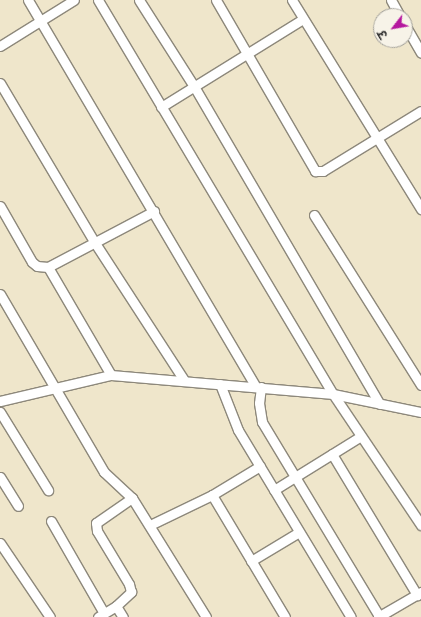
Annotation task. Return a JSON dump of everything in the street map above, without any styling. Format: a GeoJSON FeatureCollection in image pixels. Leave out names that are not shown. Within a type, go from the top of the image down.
{"type":"FeatureCollection","features":[{"type":"Feature","properties":{"kind":"street"},"geometry":{"type":"LineString","coordinates":[[28,0],[258,386],[262,422],[378,617],[394,613],[419,594],[332,454]]}},
{"type":"Feature","properties":{"kind":"street"},"geometry":{"type":"LineString","coordinates":[[0,46],[74,0]]}},
{"type":"Feature","properties":{"kind":"street"},"geometry":{"type":"LineString","coordinates":[[98,0],[333,394],[421,525]]}},
{"type":"Feature","properties":{"kind":"street"},"geometry":{"type":"LineString","coordinates":[[139,0],[195,88],[380,404]]}},
{"type":"Feature","properties":{"kind":"street"},"geometry":{"type":"LineString","coordinates":[[216,0],[246,55],[315,170],[323,171],[421,111]]}},
{"type":"Feature","properties":{"kind":"street"},"geometry":{"type":"LineString","coordinates":[[292,0],[421,209]]}},
{"type":"Feature","properties":{"kind":"street"},"geometry":{"type":"LineString","coordinates":[[161,107],[195,88],[303,19]]}},
{"type":"Feature","properties":{"kind":"street"},"geometry":{"type":"LineString","coordinates":[[413,39],[421,53]]}},
{"type":"Feature","properties":{"kind":"street"},"geometry":{"type":"LineString","coordinates":[[0,83],[95,242],[184,380]]}},
{"type":"Feature","properties":{"kind":"street"},"geometry":{"type":"LineString","coordinates":[[2,212],[32,262],[37,266],[48,267],[154,211]]}},
{"type":"Feature","properties":{"kind":"street"},"geometry":{"type":"LineString","coordinates":[[314,215],[421,385]]}},
{"type":"Feature","properties":{"kind":"street"},"geometry":{"type":"LineString","coordinates":[[48,267],[111,375]]}},
{"type":"Feature","properties":{"kind":"street"},"geometry":{"type":"LineString","coordinates":[[0,294],[104,472],[132,498],[206,617]]}},
{"type":"Feature","properties":{"kind":"street"},"geometry":{"type":"LineString","coordinates":[[0,401],[54,387],[111,375],[258,386],[333,394],[421,412]]}},
{"type":"Feature","properties":{"kind":"street"},"geometry":{"type":"LineString","coordinates":[[220,384],[238,430],[351,617]]}},
{"type":"Feature","properties":{"kind":"street"},"geometry":{"type":"LineString","coordinates":[[0,412],[48,490]]}},
{"type":"Feature","properties":{"kind":"street"},"geometry":{"type":"LineString","coordinates":[[274,490],[361,436]]}},
{"type":"Feature","properties":{"kind":"street"},"geometry":{"type":"LineString","coordinates":[[150,525],[212,494],[260,466]]}},
{"type":"Feature","properties":{"kind":"street"},"geometry":{"type":"LineString","coordinates":[[0,477],[18,506]]}},
{"type":"Feature","properties":{"kind":"street"},"geometry":{"type":"LineString","coordinates":[[212,494],[285,617]]}},
{"type":"Feature","properties":{"kind":"street"},"geometry":{"type":"LineString","coordinates":[[51,520],[101,615],[130,595],[130,588],[97,532],[96,523],[132,498]]}},
{"type":"Feature","properties":{"kind":"street"},"geometry":{"type":"LineString","coordinates":[[251,561],[299,532]]}},
{"type":"Feature","properties":{"kind":"street"},"geometry":{"type":"LineString","coordinates":[[0,543],[50,617]]}},
{"type":"Feature","properties":{"kind":"street"},"geometry":{"type":"LineString","coordinates":[[116,606],[123,617]]}}]}
